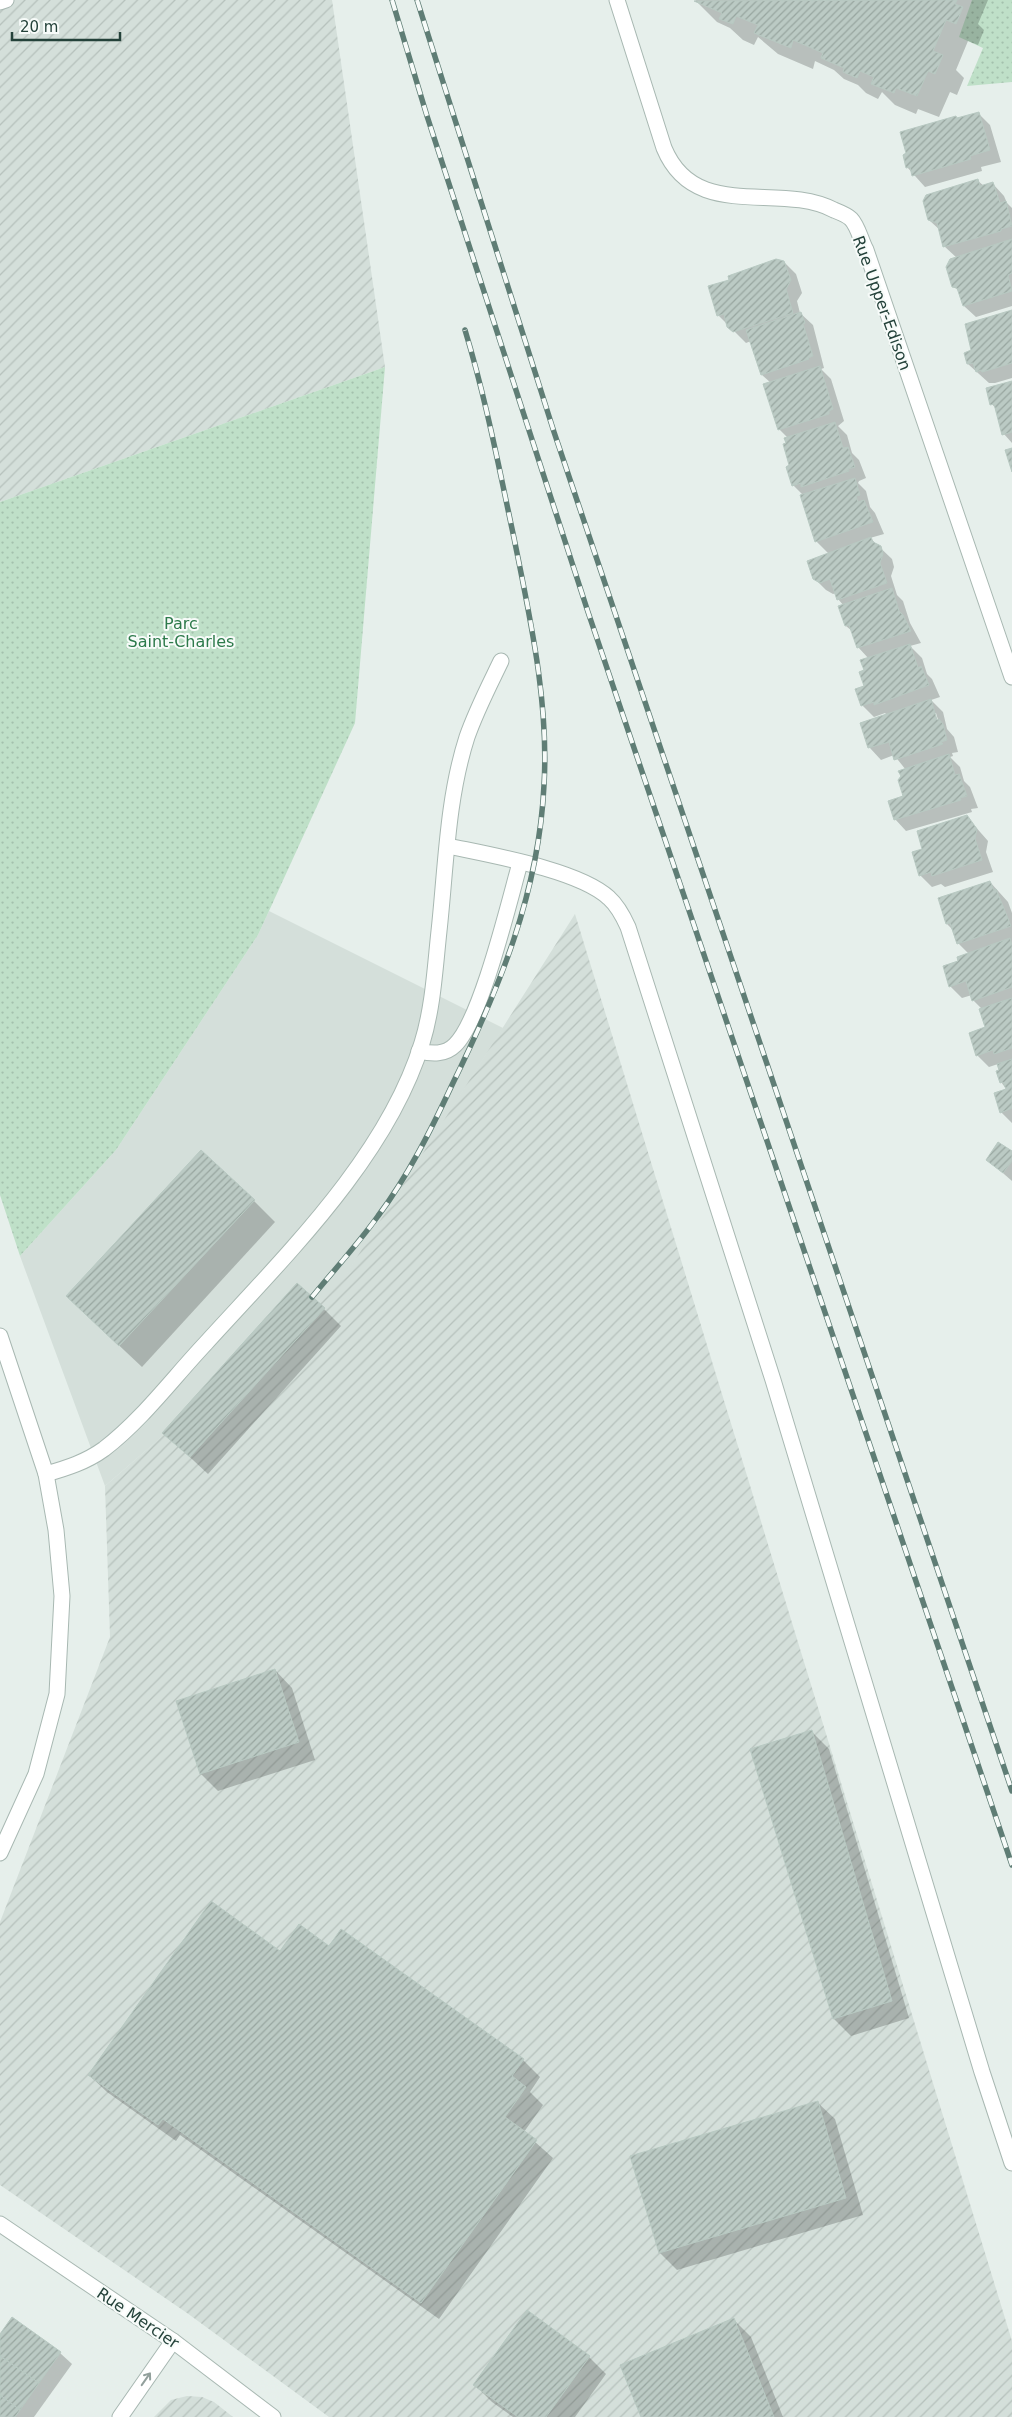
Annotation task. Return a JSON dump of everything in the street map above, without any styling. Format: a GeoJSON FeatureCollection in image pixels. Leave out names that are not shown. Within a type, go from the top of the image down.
{"type":"FeatureCollection","features":[{"type":"Feature","properties":{"kind":"street"},"geometry":{"type":"LineString","coordinates":[[0,2],[6,0]]}},
{"type":"Feature","properties":{"kind":"street","name":"Rue Upper-Edison"},"geometry":{"type":"LineString","coordinates":[[617,0],[664,148],[670,163],[682,176],[706,190],[734,197],[801,199],[825,205],[851,218],[866,250],[1012,677]]}},
{"type":"Feature","properties":{"kind":"street"},"geometry":{"type":"LineString","coordinates":[[46,1474],[89,1459],[114,1441],[275,1267],[340,1190],[374,1144],[406,1088],[419,1051],[434,976],[454,799],[466,740],[478,706],[501,661]]}},
{"type":"Feature","properties":{"kind":"street"},"geometry":{"type":"LineString","coordinates":[[448,846],[580,880],[597,888],[610,898],[621,911],[628,927],[776,1389],[979,2063],[1012,2162]]}},
{"type":"Feature","properties":{"kind":"street"},"geometry":{"type":"LineString","coordinates":[[419,1051],[429,1053],[448,1050],[456,1045],[464,1033],[475,1010],[490,966],[520,863]]}},
{"type":"Feature","properties":{"kind":"street"},"geometry":{"type":"LineString","coordinates":[[0,1336],[46,1474],[56,1530],[62,1596],[57,1694],[36,1774],[0,1854]]}},
{"type":"Feature","properties":{"kind":"street","name":"Rue Mercier"},"geometry":{"type":"LineString","coordinates":[[0,2224],[173,2341],[272,2417]]}},
{"type":"Feature","properties":{"kind":"street"},"geometry":{"type":"LineString","coordinates":[[120,2417],[173,2341]]}},
{"type":"Feature","properties":{"kind":"shaded area"},"geometry":{"type":"Polygon","coordinates":[[[0,0],[332,0],[385,367],[0,502],[0,0]]]}},
{"type":"Feature","properties":{"kind":"shaded area"},"geometry":{"type":"Polygon","coordinates":[[[269,911],[503,1028],[343,1280],[105,1486],[20,1256],[116,1150],[258,935],[269,911]]]}},
{"type":"Feature","properties":{"kind":"shaded area"},"geometry":{"type":"Polygon","coordinates":[[[575,914],[1012,2341],[1012,2417],[329,2417],[187,2313],[0,2185],[0,1922],[110,1637],[105,1486],[343,1279],[575,914]]]}},
{"type":"Feature","properties":{"kind":"shaded area"},"geometry":{"type":"Polygon","coordinates":[[[187,2396],[202,2397],[214,2402],[233,2417],[154,2417],[171,2400],[187,2396]]]}},
{"type":"Feature","properties":{"kind":"green space"},"geometry":{"type":"Polygon","coordinates":[[[972,0],[1012,0],[1012,82],[967,86],[983,48],[959,37],[972,0]]]}},
{"type":"Feature","properties":{"kind":"green space","name":"Parc Saint-Charles"},"geometry":{"type":"Polygon","coordinates":[[[385,367],[355,723],[258,935],[116,1150],[20,1256],[0,1195],[0,502],[385,367]]]}},
{"type":"Feature","properties":{"kind":"building"},"geometry":{"type":"Polygon","coordinates":[[[957,0],[955,4],[963,7],[956,24],[946,20],[933,51],[943,55],[935,74],[928,71],[917,96],[896,88],[894,93],[871,84],[874,77],[860,71],[857,78],[843,72],[844,68],[821,58],[823,53],[793,40],[791,48],[754,33],[758,25],[736,16],[733,24],[719,19],[722,13],[694,1],[957,0]]]}},
{"type":"Feature","properties":{"kind":"building"},"geometry":{"type":"Polygon","coordinates":[[[979,112],[990,150],[970,156],[971,159],[912,176],[910,167],[906,168],[903,155],[906,153],[900,132],[956,116],[957,118],[979,112]]]}},
{"type":"Feature","properties":{"kind":"building"},"geometry":{"type":"Polygon","coordinates":[[[978,179],[980,186],[993,182],[1000,203],[1006,201],[1012,226],[1001,229],[1001,231],[943,247],[937,223],[928,220],[923,201],[926,195],[978,179]]]}},
{"type":"Feature","properties":{"kind":"building"},"geometry":{"type":"Polygon","coordinates":[[[1012,239],[1012,273],[1008,275],[1012,291],[963,306],[957,288],[952,287],[946,267],[950,259],[1012,239]]]}},
{"type":"Feature","properties":{"kind":"building"},"geometry":{"type":"Polygon","coordinates":[[[776,259],[784,261],[791,280],[786,289],[793,313],[733,332],[727,327],[724,314],[717,316],[708,286],[729,280],[728,276],[776,259]]]}},
{"type":"Feature","properties":{"kind":"building"},"geometry":{"type":"Polygon","coordinates":[[[1012,310],[1012,363],[976,372],[973,363],[967,364],[964,353],[971,350],[965,324],[1012,310]]]}},
{"type":"Feature","properties":{"kind":"building"},"geometry":{"type":"Polygon","coordinates":[[[801,312],[813,356],[761,375],[746,330],[801,312]]]}},
{"type":"Feature","properties":{"kind":"building"},"geometry":{"type":"Polygon","coordinates":[[[820,366],[833,409],[829,411],[829,414],[778,430],[763,384],[820,366]]]}},
{"type":"Feature","properties":{"kind":"building"},"geometry":{"type":"Polygon","coordinates":[[[1012,381],[1012,432],[1002,435],[994,404],[990,405],[986,388],[1012,381]]]}},
{"type":"Feature","properties":{"kind":"building"},"geometry":{"type":"Polygon","coordinates":[[[835,422],[843,448],[848,447],[855,467],[848,469],[849,471],[801,487],[801,483],[792,486],[786,467],[789,465],[783,444],[786,443],[784,438],[835,422]]]}},
{"type":"Feature","properties":{"kind":"building"},"geometry":{"type":"Polygon","coordinates":[[[1012,448],[1012,472],[1005,450],[1012,448]]]}},
{"type":"Feature","properties":{"kind":"building"},"geometry":{"type":"Polygon","coordinates":[[[855,478],[860,495],[856,496],[858,502],[864,500],[873,522],[815,542],[800,495],[855,478]]]}},
{"type":"Feature","properties":{"kind":"building"},"geometry":{"type":"Polygon","coordinates":[[[871,537],[873,542],[881,546],[883,554],[880,563],[887,583],[837,600],[830,579],[820,583],[813,579],[807,561],[871,537]]]}},
{"type":"Feature","properties":{"kind":"building"},"geometry":{"type":"Polygon","coordinates":[[[892,588],[899,611],[911,631],[857,648],[849,625],[845,626],[838,606],[892,588]]]}},
{"type":"Feature","properties":{"kind":"building"},"geometry":{"type":"Polygon","coordinates":[[[910,644],[918,668],[921,666],[929,685],[874,705],[874,702],[861,706],[855,689],[864,686],[859,672],[864,670],[860,660],[910,644]]]}},
{"type":"Feature","properties":{"kind":"building"},"geometry":{"type":"Polygon","coordinates":[[[931,699],[937,720],[939,719],[943,724],[947,740],[941,742],[943,744],[894,760],[889,742],[868,748],[860,723],[931,699]]]}},
{"type":"Feature","properties":{"kind":"building"},"geometry":{"type":"Polygon","coordinates":[[[949,754],[955,775],[959,774],[967,796],[960,798],[961,800],[894,820],[888,801],[903,796],[898,780],[901,776],[898,771],[949,754]]]}},
{"type":"Feature","properties":{"kind":"building"},"geometry":{"type":"Polygon","coordinates":[[[967,815],[977,829],[975,839],[982,860],[932,876],[931,872],[919,876],[912,852],[922,849],[917,831],[967,815]]]}},
{"type":"Feature","properties":{"kind":"building"},"geometry":{"type":"Polygon","coordinates":[[[990,881],[994,890],[996,889],[1011,926],[957,944],[950,923],[946,924],[938,898],[990,881]]]}},
{"type":"Feature","properties":{"kind":"building"},"geometry":{"type":"Polygon","coordinates":[[[1010,938],[1012,945],[1012,987],[972,1001],[966,981],[949,987],[943,966],[958,961],[957,957],[1010,938]]]}},
{"type":"Feature","properties":{"kind":"building"},"geometry":{"type":"Polygon","coordinates":[[[1012,998],[1012,1048],[994,1054],[993,1050],[976,1056],[969,1033],[985,1027],[979,1009],[1012,998]]]}},
{"type":"Feature","properties":{"kind":"building"},"geometry":{"type":"Polygon","coordinates":[[[1012,1059],[1012,1108],[1000,1113],[994,1093],[1006,1089],[1003,1082],[1000,1083],[996,1071],[999,1070],[997,1064],[1012,1059]]]}},
{"type":"Feature","properties":{"kind":"building"},"geometry":{"type":"Polygon","coordinates":[[[998,1142],[1012,1151],[1012,1161],[1003,1173],[986,1160],[998,1142]]]}},
{"type":"Feature","properties":{"kind":"building"},"geometry":{"type":"Polygon","coordinates":[[[201,1150],[255,1200],[119,1346],[66,1296],[201,1150]]]}},
{"type":"Feature","properties":{"kind":"building"},"geometry":{"type":"Polygon","coordinates":[[[297,1283],[325,1308],[190,1457],[162,1433],[297,1283]]]}},
{"type":"Feature","properties":{"kind":"building"},"geometry":{"type":"Polygon","coordinates":[[[275,1669],[299,1742],[200,1774],[176,1701],[275,1669]]]}},
{"type":"Feature","properties":{"kind":"building"},"geometry":{"type":"Polygon","coordinates":[[[812,1730],[892,2001],[833,2019],[750,1749],[812,1730]]]}},
{"type":"Feature","properties":{"kind":"building"},"geometry":{"type":"Polygon","coordinates":[[[211,1901],[280,1951],[299,1924],[329,1946],[341,1929],[524,2059],[512,2076],[526,2087],[505,2117],[537,2140],[421,2303],[163,2119],[158,2125],[88,2075],[211,1901]]]}},
{"type":"Feature","properties":{"kind":"building"},"geometry":{"type":"Polygon","coordinates":[[[818,2101],[846,2198],[659,2253],[630,2156],[818,2101]]]}},
{"type":"Feature","properties":{"kind":"building"},"geometry":{"type":"Polygon","coordinates":[[[527,2310],[590,2356],[546,2417],[518,2417],[473,2385],[527,2310]]]}},
{"type":"Feature","properties":{"kind":"building"},"geometry":{"type":"Polygon","coordinates":[[[12,2317],[61,2352],[39,2383],[0,2356],[0,2334],[12,2317]]]}},
{"type":"Feature","properties":{"kind":"building"},"geometry":{"type":"Polygon","coordinates":[[[734,2318],[774,2417],[641,2417],[620,2365],[734,2318]]]}},
{"type":"Feature","properties":{"kind":"building"},"geometry":{"type":"Polygon","coordinates":[[[0,2356],[39,2383],[20,2410],[0,2395],[0,2356]]]}},
{"type":"Feature","properties":{"kind":"building"},"geometry":{"type":"Polygon","coordinates":[[[0,2395],[20,2410],[15,2417],[0,2417],[0,2395]]]}},
{"type":"Feature","properties":{"kind":"railway"},"geometry":{"type":"LineString","coordinates":[[392,0],[427,116],[588,612],[1012,1865]]}},
{"type":"Feature","properties":{"kind":"railway"},"geometry":{"type":"LineString","coordinates":[[417,0],[554,432],[1012,1791]]}},
{"type":"Feature","properties":{"kind":"railway"},"geometry":{"type":"LineString","coordinates":[[312,1297],[389,1201],[418,1152],[444,1102],[486,1013],[514,940],[534,864],[541,825],[545,754],[544,723],[537,660],[497,460],[465,330]]}}]}
